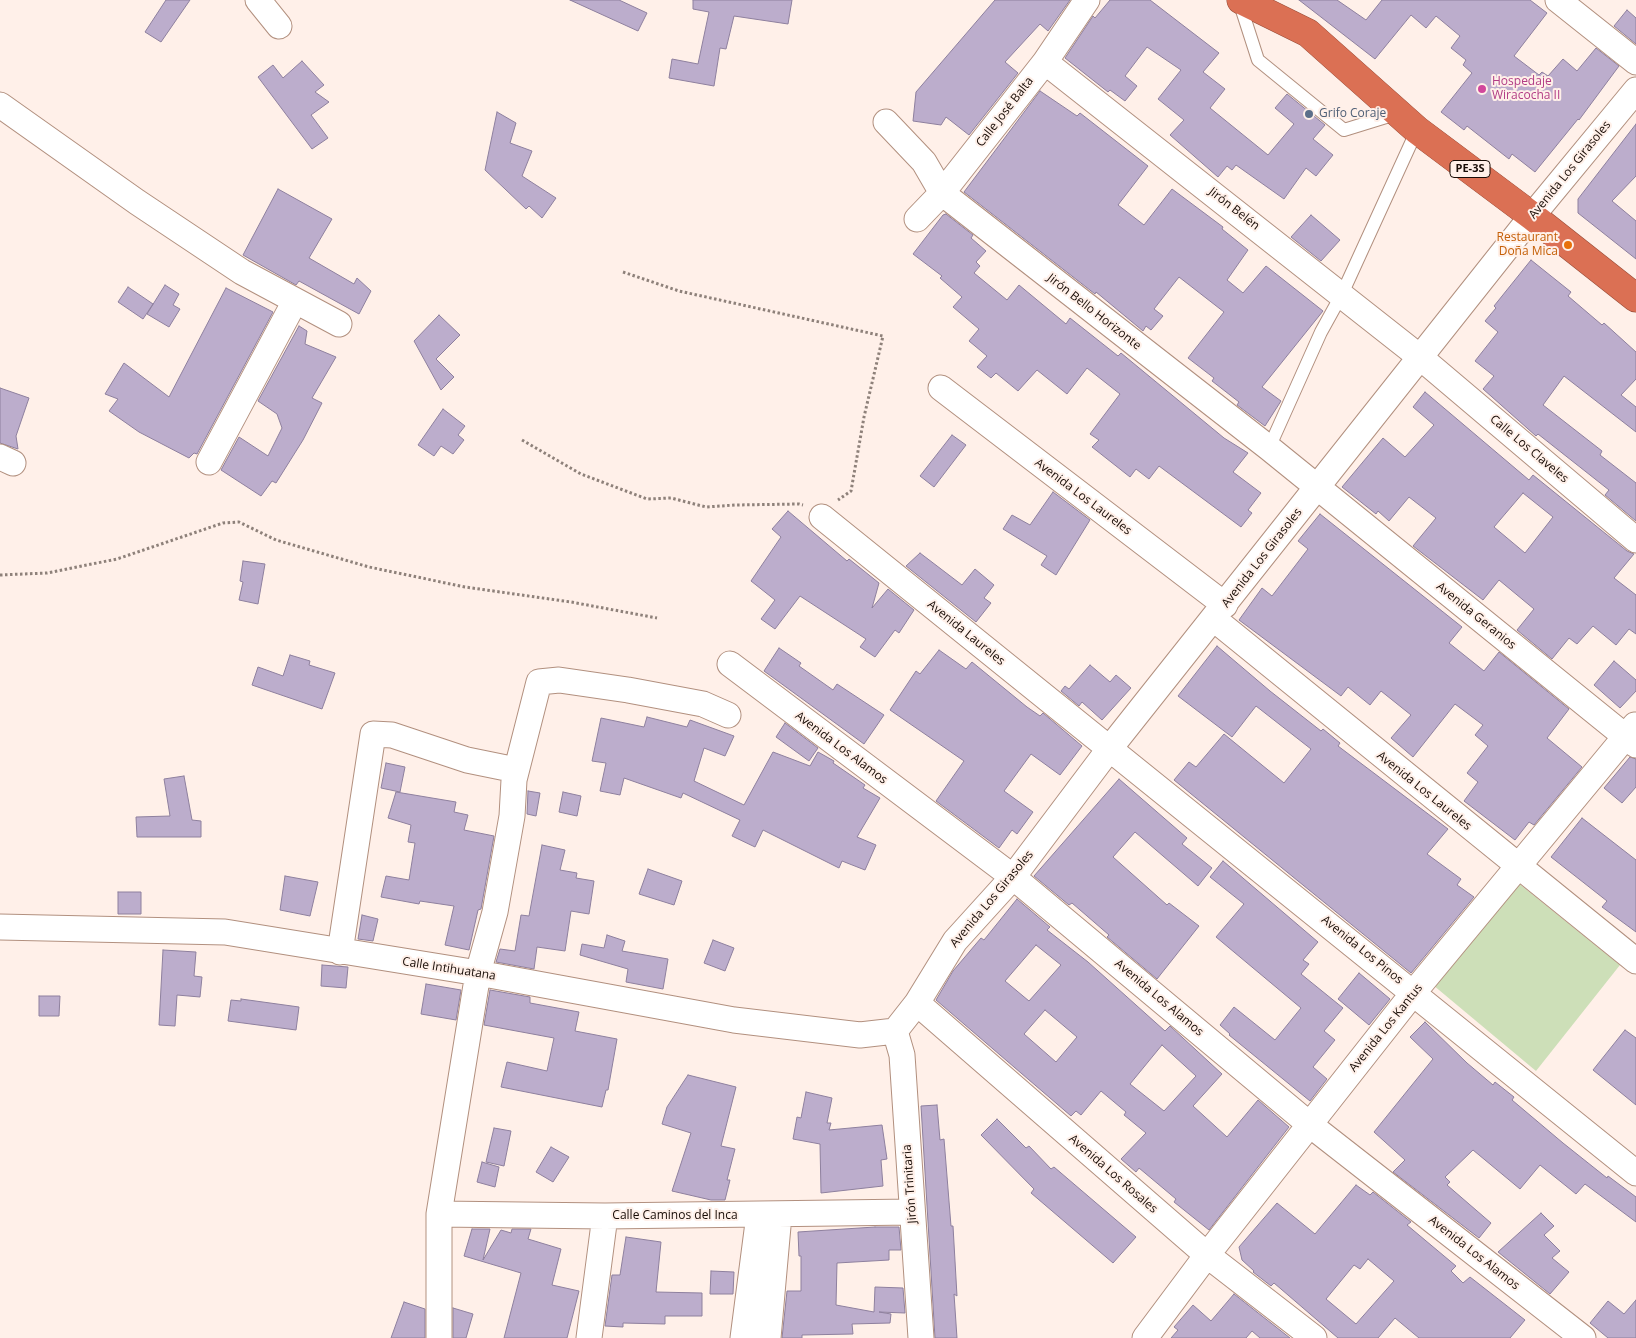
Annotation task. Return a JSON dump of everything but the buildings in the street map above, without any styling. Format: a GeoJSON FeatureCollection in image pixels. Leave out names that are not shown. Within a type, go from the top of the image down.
{"type":"FeatureCollection","features":[{"type":"Feature","properties":{"kind":"highway","name":"PE-3S"},"geometry":{"type":"LineString","coordinates":[[1240,0],[1308,33],[1408,122],[1636,298]]}},
{"type":"Feature","properties":{"kind":"street"},"geometry":{"type":"LineString","coordinates":[[258,0],[280,26]]}},
{"type":"Feature","properties":{"kind":"street","name":"Calle José Balta"},"geometry":{"type":"LineString","coordinates":[[917,219],[942,193],[1045,62],[1087,0]]}},
{"type":"Feature","properties":{"kind":"street"},"geometry":{"type":"LineString","coordinates":[[1558,0],[1636,62]]}},
{"type":"Feature","properties":{"kind":"street","name":"Jirón Belén"},"geometry":{"type":"LineString","coordinates":[[1045,62],[1422,358]]}},
{"type":"Feature","properties":{"kind":"street","name":"Avenida Los Girasoles"},"geometry":{"type":"LineString","coordinates":[[895,1031],[917,1003],[955,941],[1013,877],[1110,748],[1422,358],[1532,216],[1636,90]]}},
{"type":"Feature","properties":{"kind":"street"},"geometry":{"type":"LineString","coordinates":[[0,105],[137,202],[234,267],[339,324]]}},
{"type":"Feature","properties":{"kind":"street","name":"Jirón Bello Horizonte"},"geometry":{"type":"LineString","coordinates":[[886,122],[924,162],[942,193],[1269,448],[1317,488]]}},
{"type":"Feature","properties":{"kind":"street"},"geometry":{"type":"LineString","coordinates":[[209,462],[295,300]]}},
{"type":"Feature","properties":{"kind":"street","name":"Calle Los Claveles"},"geometry":{"type":"LineString","coordinates":[[1422,358],[1636,540]]}},
{"type":"Feature","properties":{"kind":"street","name":"Avenida Los Laureles"},"geometry":{"type":"LineString","coordinates":[[941,388],[1220,612],[1519,868],[1636,961]]}},
{"type":"Feature","properties":{"kind":"street","name":"Avenida Geranios"},"geometry":{"type":"LineString","coordinates":[[1317,488],[1633,735]]}},
{"type":"Feature","properties":{"kind":"street","name":"Avenida Laureles"},"geometry":{"type":"LineString","coordinates":[[822,517],[1110,748]]}},
{"type":"Feature","properties":{"kind":"street","name":"Avenida Los Alamos"},"geometry":{"type":"LineString","coordinates":[[730,664],[1013,877],[1309,1124],[1583,1338]]}},
{"type":"Feature","properties":{"kind":"street"},"geometry":{"type":"LineString","coordinates":[[439,1338],[439,1214],[478,974],[495,912],[512,816],[512,794],[516,770],[539,682],[559,680],[628,690],[703,704],[728,715]]}},
{"type":"Feature","properties":{"kind":"street"},"geometry":{"type":"LineString","coordinates":[[340,952],[373,734],[392,735],[467,760],[516,770]]}},
{"type":"Feature","properties":{"kind":"street","name":"Avenida Los Kantus"},"geometry":{"type":"LineString","coordinates":[[1145,1338],[1206,1255],[1414,992],[1633,735]]}},
{"type":"Feature","properties":{"kind":"street","name":"Avenida Los Pinos"},"geometry":{"type":"LineString","coordinates":[[1110,748],[1636,1172]]}},
{"type":"Feature","properties":{"kind":"street","name":"Calle Intihuatana"},"geometry":{"type":"LineString","coordinates":[[0,927],[225,932],[478,974],[734,1020],[860,1035],[895,1031]]}},
{"type":"Feature","properties":{"kind":"street","name":"Avenida Los Rosales"},"geometry":{"type":"LineString","coordinates":[[917,1003],[1206,1255],[1314,1338]]}},
{"type":"Feature","properties":{"kind":"street","name":"Jirón Trinitaria"},"geometry":{"type":"LineString","coordinates":[[895,1031],[902,1055],[921,1338]]}},
{"type":"Feature","properties":{"kind":"street","name":"Calle Caminos del Inca"},"geometry":{"type":"LineString","coordinates":[[439,1214],[605,1216],[912,1212]]}},
{"type":"Feature","properties":{"kind":"street"},"geometry":{"type":"LineString","coordinates":[[743,1338],[769,1215]]}},
{"type":"Feature","properties":{"kind":"street"},"geometry":{"type":"LineString","coordinates":[[768,1338],[769,1215]]}},
{"type":"Feature","properties":{"kind":"street"},"geometry":{"type":"LineString","coordinates":[[589,1338],[605,1216]]}},
{"type":"Feature","properties":{"kind":"lane"},"geometry":{"type":"LineString","coordinates":[[1240,0],[1258,60],[1344,130],[1408,122],[1342,294],[1321,332],[1269,448]]}},
{"type":"Feature","properties":{"kind":"path"},"geometry":{"type":"LineString","coordinates":[[522,440],[581,474],[647,499],[671,498],[706,508],[735,504],[799,504],[822,517],[828,507],[851,491],[864,417],[883,336],[679,291],[623,272]]}},
{"type":"Feature","properties":{"kind":"path"},"geometry":{"type":"LineString","coordinates":[[0,575],[47,573],[117,559],[224,523],[239,522],[276,540],[369,567],[465,587],[571,602],[657,618]]}},
{"type":"Feature","properties":{"kind":"green space"},"geometry":{"type":"Polygon","coordinates":[[[1517,882],[1620,965],[1536,1071],[1433,985],[1517,882]]]}},
{"type":"Feature","properties":{"kind":"place","name":"Hospedaje Wiracocha II"},"geometry":{"type":"Point","coordinates":[1482,89]}},
{"type":"Feature","properties":{"kind":"place","name":"Grifo Coraje"},"geometry":{"type":"Point","coordinates":[1309,114]}},
{"type":"Feature","properties":{"kind":"place","name":"Restaurant Doña Mica"},"geometry":{"type":"Point","coordinates":[1568,245]}}]}
